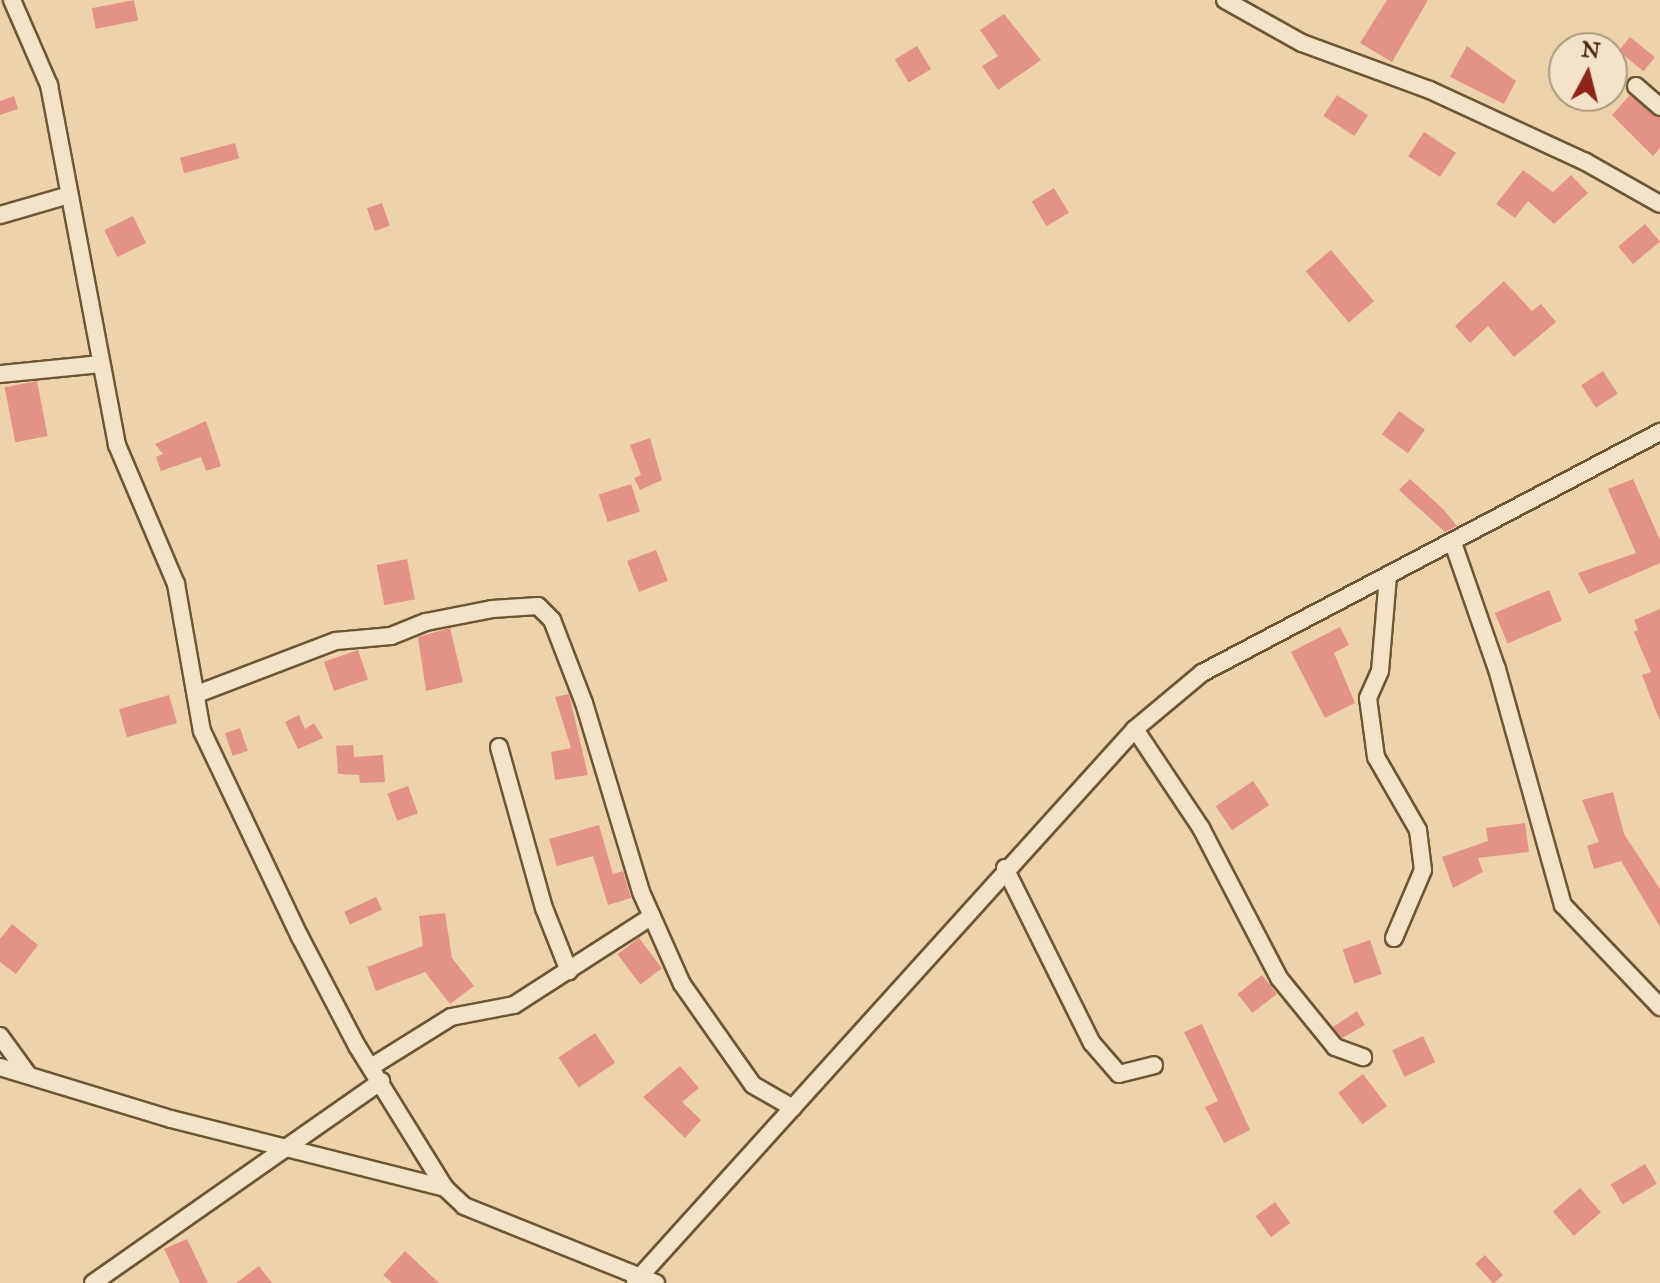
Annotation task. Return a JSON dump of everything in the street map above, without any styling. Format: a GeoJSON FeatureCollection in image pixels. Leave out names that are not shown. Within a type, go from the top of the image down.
{"type":"FeatureCollection","features":[{"type":"Feature","properties":{"kind":"street"},"geometry":{"type":"LineString","coordinates":[[12,0],[49,85],[66,196],[117,445],[176,584],[202,731],[300,937],[376,1074],[445,1188],[478,1213],[643,1280],[1005,868],[1135,729],[1202,673],[1660,432]]}},
{"type":"Feature","properties":{"kind":"street"},"geometry":{"type":"LineString","coordinates":[[1225,0],[1302,43],[1430,90],[1584,161],[1660,204]]}},
{"type":"Feature","properties":{"kind":"street"},"geometry":{"type":"LineString","coordinates":[[1636,86],[1660,107]]}},
{"type":"Feature","properties":{"kind":"street"},"geometry":{"type":"LineString","coordinates":[[0,215],[66,196]]}},
{"type":"Feature","properties":{"kind":"street"},"geometry":{"type":"LineString","coordinates":[[0,374],[101,364]]}},
{"type":"Feature","properties":{"kind":"street"},"geometry":{"type":"LineString","coordinates":[[1453,543],[1497,669],[1563,905],[1660,1007]]}},
{"type":"Feature","properties":{"kind":"street"},"geometry":{"type":"LineString","coordinates":[[1388,576],[1380,671],[1368,698],[1376,757],[1418,830],[1423,870],[1394,938]]}},
{"type":"Feature","properties":{"kind":"street"},"geometry":{"type":"LineString","coordinates":[[197,694],[336,641],[391,636],[426,622],[492,609],[538,606],[552,620],[584,703],[652,916],[682,984],[753,1085],[793,1108]]}},
{"type":"Feature","properties":{"kind":"street"},"geometry":{"type":"LineString","coordinates":[[1135,729],[1201,828],[1279,978],[1335,1047],[1363,1057]]}},
{"type":"Feature","properties":{"kind":"street"},"geometry":{"type":"LineString","coordinates":[[499,747],[544,908],[569,971]]}},
{"type":"Feature","properties":{"kind":"street"},"geometry":{"type":"LineString","coordinates":[[1005,868],[1092,1043],[1119,1074],[1154,1065]]}},
{"type":"Feature","properties":{"kind":"street"},"geometry":{"type":"LineString","coordinates":[[93,1283],[282,1147],[376,1074],[430,1027],[451,1017],[514,1005],[539,984],[569,971],[602,944],[652,916]]}},
{"type":"Feature","properties":{"kind":"street"},"geometry":{"type":"LineString","coordinates":[[0,1036],[27,1073]]}},
{"type":"Feature","properties":{"kind":"street"},"geometry":{"type":"LineString","coordinates":[[0,1067],[171,1119],[445,1188]]}},
{"type":"Feature","properties":{"kind":"building"},"geometry":{"type":"Polygon","coordinates":[[[134,0],[138,21],[96,29],[92,8],[134,0]]]}},
{"type":"Feature","properties":{"kind":"building"},"geometry":{"type":"Polygon","coordinates":[[[1387,0],[1428,0],[1392,62],[1360,43],[1387,0]]]}},
{"type":"Feature","properties":{"kind":"building"},"geometry":{"type":"Polygon","coordinates":[[[1004,14],[1041,60],[998,90],[982,66],[998,56],[980,30],[1004,14]]]}},
{"type":"Feature","properties":{"kind":"building"},"geometry":{"type":"Polygon","coordinates":[[[1630,37],[1655,57],[1644,71],[1628,59],[1630,37]]]}},
{"type":"Feature","properties":{"kind":"building"},"geometry":{"type":"Polygon","coordinates":[[[917,46],[931,69],[909,83],[895,59],[917,46]]]}},
{"type":"Feature","properties":{"kind":"building"},"geometry":{"type":"Polygon","coordinates":[[[1467,46],[1516,81],[1504,104],[1450,77],[1467,46]]]}},
{"type":"Feature","properties":{"kind":"building"},"geometry":{"type":"Polygon","coordinates":[[[1337,95],[1368,115],[1354,136],[1323,116],[1337,95]]]}},
{"type":"Feature","properties":{"kind":"building"},"geometry":{"type":"Polygon","coordinates":[[[1630,95],[1660,118],[1660,148],[1653,156],[1612,115],[1615,112],[1628,112],[1630,95]]]}},
{"type":"Feature","properties":{"kind":"building"},"geometry":{"type":"Polygon","coordinates":[[[14,96],[18,109],[0,115],[0,101],[14,96]]]}},
{"type":"Feature","properties":{"kind":"building"},"geometry":{"type":"Polygon","coordinates":[[[1424,132],[1456,153],[1440,177],[1408,156],[1424,132]]]}},
{"type":"Feature","properties":{"kind":"building"},"geometry":{"type":"Polygon","coordinates":[[[235,143],[239,158],[184,173],[180,158],[235,143]]]}},
{"type":"Feature","properties":{"kind":"building"},"geometry":{"type":"Polygon","coordinates":[[[1523,170],[1553,192],[1571,175],[1588,193],[1554,224],[1528,201],[1515,218],[1496,204],[1523,170]]]}},
{"type":"Feature","properties":{"kind":"building"},"geometry":{"type":"Polygon","coordinates":[[[1054,188],[1069,213],[1047,226],[1032,201],[1054,188]]]}},
{"type":"Feature","properties":{"kind":"building"},"geometry":{"type":"Polygon","coordinates":[[[382,203],[390,226],[375,231],[367,208],[382,203]]]}},
{"type":"Feature","properties":{"kind":"building"},"geometry":{"type":"Polygon","coordinates":[[[133,216],[146,243],[117,257],[104,230],[133,216]]]}},
{"type":"Feature","properties":{"kind":"building"},"geometry":{"type":"Polygon","coordinates":[[[1645,224],[1660,242],[1633,264],[1618,246],[1645,224]]]}},
{"type":"Feature","properties":{"kind":"building"},"geometry":{"type":"Polygon","coordinates":[[[1331,250],[1374,301],[1349,323],[1306,271],[1331,250]]]}},
{"type":"Feature","properties":{"kind":"building"},"geometry":{"type":"Polygon","coordinates":[[[1504,281],[1532,311],[1541,304],[1556,322],[1514,357],[1488,326],[1470,343],[1455,326],[1504,281]]]}},
{"type":"Feature","properties":{"kind":"building"},"geometry":{"type":"Polygon","coordinates":[[[1603,371],[1618,394],[1596,408],[1581,385],[1603,371]]]}},
{"type":"Feature","properties":{"kind":"building"},"geometry":{"type":"Polygon","coordinates":[[[37,381],[48,436],[15,442],[5,387],[37,381]]]}},
{"type":"Feature","properties":{"kind":"building"},"geometry":{"type":"Polygon","coordinates":[[[1399,411],[1425,430],[1408,453],[1382,434],[1399,411]]]}},
{"type":"Feature","properties":{"kind":"building"},"geometry":{"type":"Polygon","coordinates":[[[206,421],[221,466],[206,471],[201,457],[161,471],[156,457],[163,454],[155,444],[206,421]]]}},
{"type":"Feature","properties":{"kind":"building"},"geometry":{"type":"Polygon","coordinates":[[[650,438],[662,480],[640,490],[634,478],[641,475],[630,445],[650,438]]]}},
{"type":"Feature","properties":{"kind":"building"},"geometry":{"type":"Polygon","coordinates":[[[1410,479],[1457,526],[1445,532],[1399,490],[1410,479]]]}},
{"type":"Feature","properties":{"kind":"building"},"geometry":{"type":"Polygon","coordinates":[[[1633,479],[1660,540],[1660,563],[1589,594],[1578,573],[1636,553],[1608,489],[1633,479]]]}},
{"type":"Feature","properties":{"kind":"building"},"geometry":{"type":"Polygon","coordinates":[[[631,484],[640,512],[608,522],[599,495],[631,484]]]}},
{"type":"Feature","properties":{"kind":"building"},"geometry":{"type":"Polygon","coordinates":[[[656,550],[668,581],[639,592],[627,561],[656,550]]]}},
{"type":"Feature","properties":{"kind":"building"},"geometry":{"type":"Polygon","coordinates":[[[407,559],[415,599],[384,605],[377,565],[407,559]]]}},
{"type":"Feature","properties":{"kind":"building"},"geometry":{"type":"Polygon","coordinates":[[[1549,590],[1562,620],[1508,643],[1495,613],[1549,590]]]}},
{"type":"Feature","properties":{"kind":"building"},"geometry":{"type":"Polygon","coordinates":[[[1660,609],[1659,719],[1642,675],[1651,672],[1634,632],[1638,630],[1634,620],[1660,609]]]}},
{"type":"Feature","properties":{"kind":"building"},"geometry":{"type":"Polygon","coordinates":[[[1340,627],[1349,645],[1334,653],[1355,703],[1325,718],[1291,652],[1340,627]]]}},
{"type":"Feature","properties":{"kind":"building"},"geometry":{"type":"Polygon","coordinates":[[[450,628],[463,682],[426,691],[418,637],[450,628]]]}},
{"type":"Feature","properties":{"kind":"building"},"geometry":{"type":"Polygon","coordinates":[[[358,650],[368,679],[334,691],[324,662],[358,650]]]}},
{"type":"Feature","properties":{"kind":"building"},"geometry":{"type":"Polygon","coordinates":[[[569,694],[588,775],[555,780],[551,752],[571,748],[555,697],[569,694]]]}},
{"type":"Feature","properties":{"kind":"building"},"geometry":{"type":"Polygon","coordinates":[[[169,695],[177,723],[127,737],[119,709],[169,695]]]}},
{"type":"Feature","properties":{"kind":"building"},"geometry":{"type":"Polygon","coordinates":[[[299,715],[305,729],[314,723],[323,738],[298,749],[285,722],[299,715]]]}},
{"type":"Feature","properties":{"kind":"building"},"geometry":{"type":"Polygon","coordinates":[[[240,728],[248,751],[233,756],[225,733],[240,728]]]}},
{"type":"Feature","properties":{"kind":"building"},"geometry":{"type":"Polygon","coordinates":[[[353,745],[354,757],[383,755],[385,782],[360,783],[359,775],[338,774],[336,746],[353,745]]]}},
{"type":"Feature","properties":{"kind":"building"},"geometry":{"type":"Polygon","coordinates":[[[1253,781],[1269,805],[1232,830],[1216,806],[1253,781]]]}},
{"type":"Feature","properties":{"kind":"building"},"geometry":{"type":"Polygon","coordinates":[[[408,786],[418,813],[397,821],[387,794],[408,786]]]}},
{"type":"Feature","properties":{"kind":"building"},"geometry":{"type":"Polygon","coordinates":[[[1613,792],[1624,834],[1660,889],[1660,927],[1621,861],[1594,869],[1587,846],[1599,842],[1582,800],[1613,792]]]}},
{"type":"Feature","properties":{"kind":"building"},"geometry":{"type":"Polygon","coordinates":[[[1525,823],[1529,852],[1478,858],[1483,872],[1453,888],[1442,857],[1488,841],[1486,828],[1525,823]]]}},
{"type":"Feature","properties":{"kind":"building"},"geometry":{"type":"Polygon","coordinates":[[[599,825],[613,874],[623,871],[631,898],[608,905],[593,856],[557,866],[549,839],[599,825]]]}},
{"type":"Feature","properties":{"kind":"building"},"geometry":{"type":"Polygon","coordinates":[[[376,897],[382,910],[350,924],[344,912],[376,897]]]}},
{"type":"Feature","properties":{"kind":"building"},"geometry":{"type":"Polygon","coordinates":[[[445,913],[452,958],[474,986],[450,1004],[425,972],[376,991],[367,967],[423,946],[419,916],[445,913]]]}},
{"type":"Feature","properties":{"kind":"building"},"geometry":{"type":"Polygon","coordinates":[[[12,924],[38,945],[16,974],[0,962],[0,939],[12,924]]]}},
{"type":"Feature","properties":{"kind":"building"},"geometry":{"type":"Polygon","coordinates":[[[639,938],[662,968],[640,985],[617,954],[639,938]]]}},
{"type":"Feature","properties":{"kind":"building"},"geometry":{"type":"Polygon","coordinates":[[[1370,940],[1382,974],[1354,983],[1343,949],[1370,940]]]}},
{"type":"Feature","properties":{"kind":"building"},"geometry":{"type":"Polygon","coordinates":[[[1262,975],[1277,994],[1252,1013],[1238,994],[1262,975]]]}},
{"type":"Feature","properties":{"kind":"building"},"geometry":{"type":"Polygon","coordinates":[[[1357,1011],[1365,1025],[1342,1038],[1333,1027],[1357,1011]]]}},
{"type":"Feature","properties":{"kind":"building"},"geometry":{"type":"Polygon","coordinates":[[[1202,1024],[1250,1130],[1224,1143],[1205,1107],[1218,1101],[1184,1032],[1202,1024]]]}},
{"type":"Feature","properties":{"kind":"building"},"geometry":{"type":"Polygon","coordinates":[[[595,1033],[615,1063],[579,1087],[559,1058],[595,1033]]]}},
{"type":"Feature","properties":{"kind":"building"},"geometry":{"type":"Polygon","coordinates":[[[1423,1036],[1435,1062],[1404,1077],[1392,1050],[1423,1036]]]}},
{"type":"Feature","properties":{"kind":"building"},"geometry":{"type":"Polygon","coordinates":[[[680,1066],[699,1088],[682,1102],[701,1120],[685,1138],[643,1097],[680,1066]]]}},
{"type":"Feature","properties":{"kind":"building"},"geometry":{"type":"Polygon","coordinates":[[[1363,1074],[1387,1106],[1362,1125],[1338,1093],[1363,1074]]]}},
{"type":"Feature","properties":{"kind":"building"},"geometry":{"type":"Polygon","coordinates":[[[1645,1164],[1657,1184],[1623,1204],[1611,1185],[1645,1164]]]}},
{"type":"Feature","properties":{"kind":"building"},"geometry":{"type":"Polygon","coordinates":[[[1580,1188],[1601,1212],[1574,1236],[1553,1212],[1580,1188]]]}},
{"type":"Feature","properties":{"kind":"building"},"geometry":{"type":"Polygon","coordinates":[[[1275,1202],[1290,1223],[1271,1237],[1256,1216],[1275,1202]]]}},
{"type":"Feature","properties":{"kind":"building"},"geometry":{"type":"Polygon","coordinates":[[[187,1239],[208,1283],[180,1283],[164,1249],[187,1239]]]}},
{"type":"Feature","properties":{"kind":"building"},"geometry":{"type":"Polygon","coordinates":[[[405,1251],[439,1283],[392,1283],[383,1275],[405,1251]]]}},
{"type":"Feature","properties":{"kind":"building"},"geometry":{"type":"Polygon","coordinates":[[[1485,1255],[1503,1275],[1493,1283],[1475,1264],[1485,1255]]]}},
{"type":"Feature","properties":{"kind":"building"},"geometry":{"type":"Polygon","coordinates":[[[259,1266],[272,1283],[236,1283],[259,1266]]]}}]}
